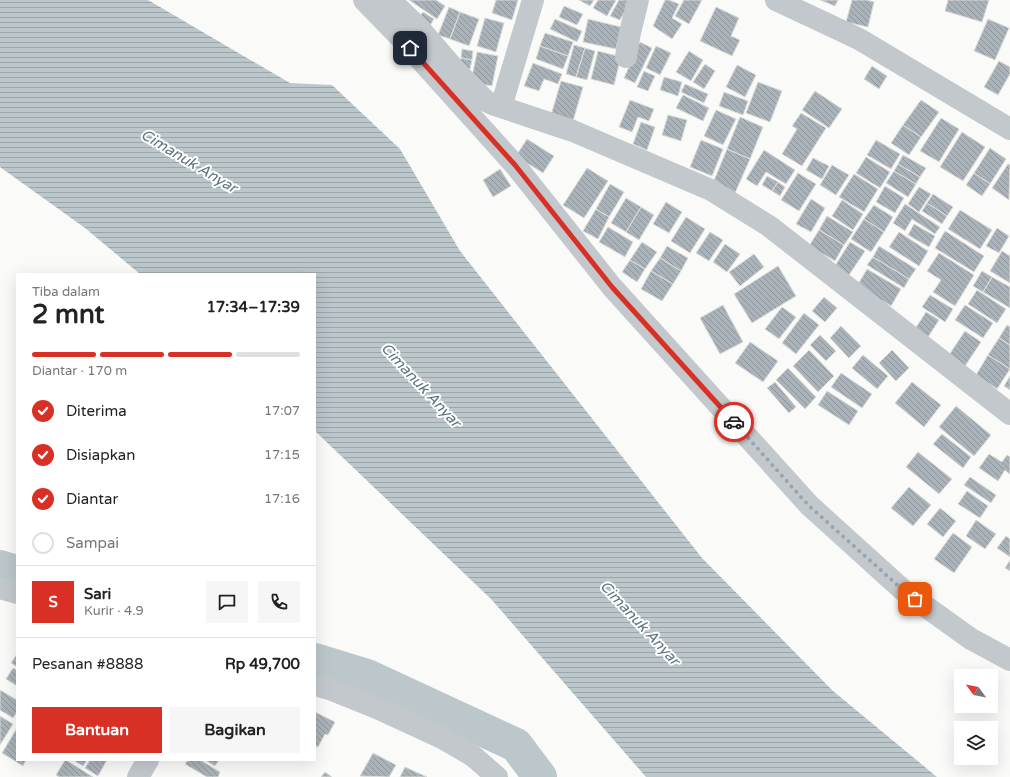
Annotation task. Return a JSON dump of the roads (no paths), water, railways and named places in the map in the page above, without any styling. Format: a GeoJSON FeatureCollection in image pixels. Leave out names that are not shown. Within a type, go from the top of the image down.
{"type":"FeatureCollection","features":[{"type":"Feature","properties":{"kind":"street"},"geometry":{"type":"LineString","coordinates":[[364,0],[399,36],[515,165],[612,287],[808,505],[904,591],[971,639],[1010,660]]}},
{"type":"Feature","properties":{"kind":"street"},"geometry":{"type":"LineString","coordinates":[[390,0],[419,28],[456,71],[486,100],[501,107],[573,131],[711,190],[769,226],[1010,414]]}},
{"type":"Feature","properties":{"kind":"street"},"geometry":{"type":"LineString","coordinates":[[501,107],[533,0]]}},
{"type":"Feature","properties":{"kind":"street"},"geometry":{"type":"LineString","coordinates":[[626,57],[629,36],[638,0]]}},
{"type":"Feature","properties":{"kind":"street"},"geometry":{"type":"LineString","coordinates":[[776,0],[859,39],[1010,129]]}},
{"type":"Feature","properties":{"kind":"street"},"geometry":{"type":"LineString","coordinates":[[0,588],[16,592]]}},
{"type":"Feature","properties":{"kind":"street"},"geometry":{"type":"LineString","coordinates":[[316,685],[377,708],[442,738],[474,756],[497,777]]}},
{"type":"Feature","properties":{"kind":"street"},"geometry":{"type":"LineString","coordinates":[[138,777],[147,761]]}},
{"type":"Feature","properties":{"kind":"water","name":"Cimanuk Anyar"},"geometry":{"type":"Polygon","coordinates":[[[0,0],[148,0],[290,83],[332,85],[400,149],[460,251],[702,558],[833,691],[937,777],[646,777],[491,599],[316,432],[316,273],[139,273],[85,228],[0,167],[0,0]]]}},
{"type":"Feature","properties":{"kind":"waterway"},"geometry":{"type":"LineString","coordinates":[[0,567],[16,572]]}},
{"type":"Feature","properties":{"kind":"waterway"},"geometry":{"type":"LineString","coordinates":[[316,660],[367,676],[516,745],[540,777]]}}]}
